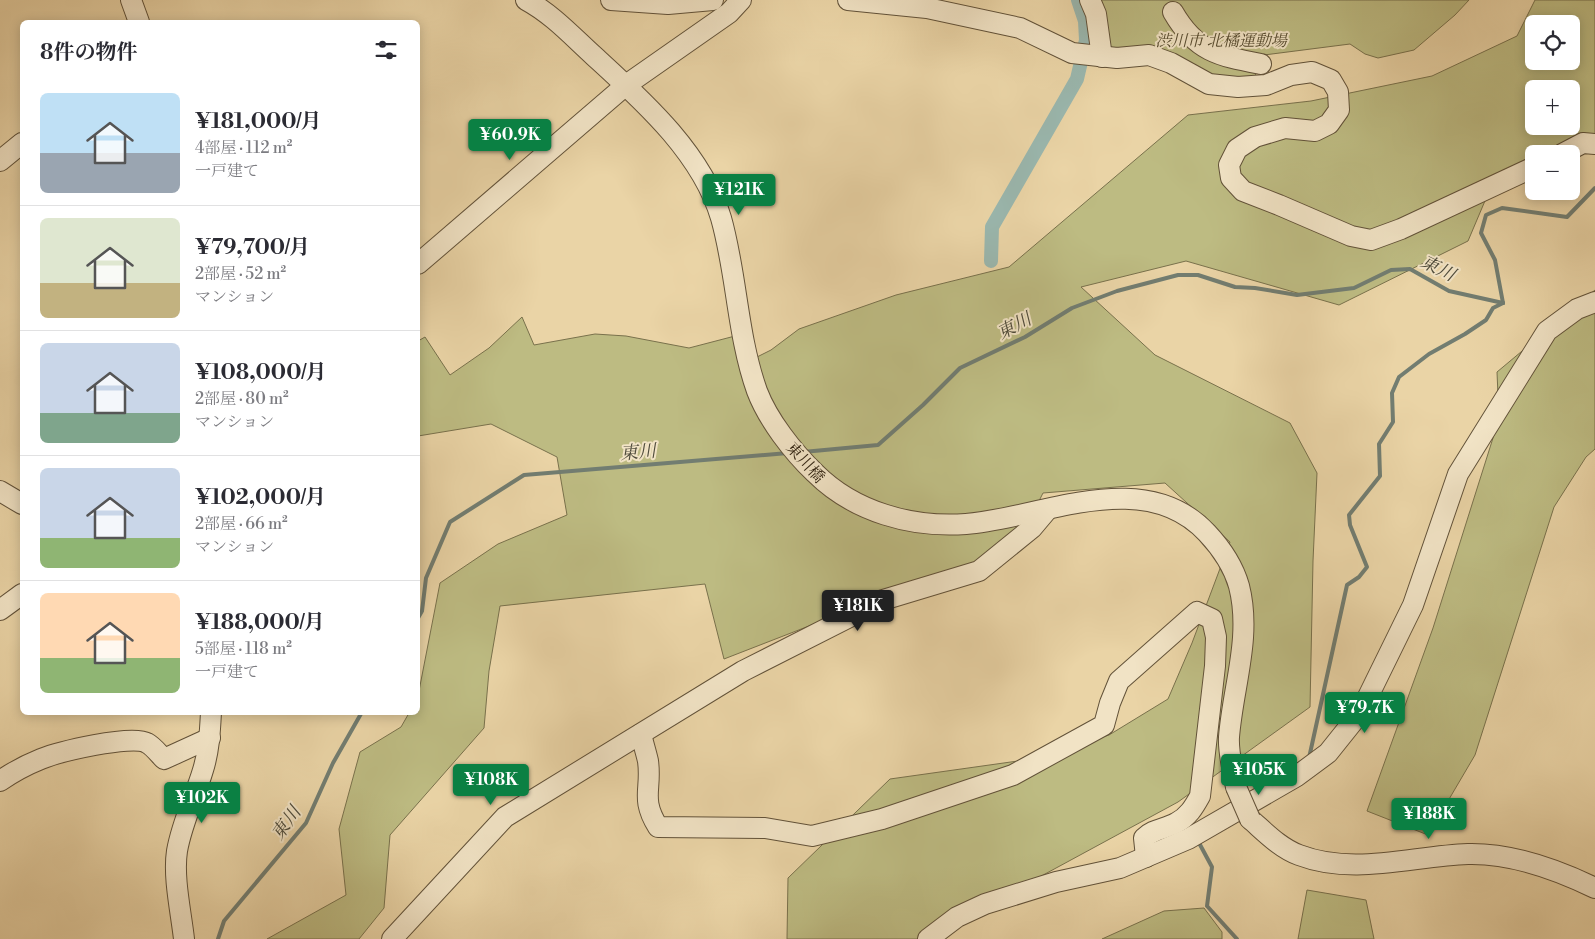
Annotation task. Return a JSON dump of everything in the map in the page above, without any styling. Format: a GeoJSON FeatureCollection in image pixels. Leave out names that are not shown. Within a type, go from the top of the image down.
{"type":"FeatureCollection","features":[{"type":"Feature","properties":{"kind":"street"},"geometry":{"type":"LineString","coordinates":[[131,0],[138,20]]}},
{"type":"Feature","properties":{"kind":"street"},"geometry":{"type":"LineString","coordinates":[[611,0],[668,4],[713,0]]}},
{"type":"Feature","properties":{"kind":"street"},"geometry":{"type":"LineString","coordinates":[[420,262],[626,84],[729,12],[740,0]]}},
{"type":"Feature","properties":{"kind":"street"},"geometry":{"type":"LineString","coordinates":[[848,0],[927,8],[1020,28],[1072,53],[1117,58],[1149,55],[1171,63],[1209,84],[1238,87],[1266,85],[1291,75],[1312,72],[1331,80],[1338,92],[1340,110],[1330,124],[1315,131],[1286,128],[1255,137],[1236,149],[1229,165],[1231,178],[1244,191],[1351,236],[1371,240],[1401,229],[1525,171]]}},
{"type":"Feature","properties":{"kind":"street"},"geometry":{"type":"LineString","coordinates":[[1090,0],[1096,14],[1098,57]]}},
{"type":"Feature","properties":{"kind":"street","name":"東川橋"},"geometry":{"type":"LineString","coordinates":[[539,3],[626,84],[676,137],[699,168],[714,196],[721,219],[746,349],[758,394],[779,431],[812,471],[829,487],[852,501],[873,510],[910,521],[939,524],[967,524],[1113,498],[1140,499],[1163,504],[1186,515],[1199,524],[1217,544],[1232,565],[1239,588],[1243,612],[1243,643],[1229,740],[1236,787],[1250,819],[1272,839],[1297,855],[1319,861],[1361,865],[1468,854],[1503,856],[1540,866],[1595,888]]}},
{"type":"Feature","properties":{"kind":"street"},"geometry":{"type":"LineString","coordinates":[[1173,12],[1195,42],[1224,56],[1261,64]]}},
{"type":"Feature","properties":{"kind":"street"},"geometry":{"type":"LineString","coordinates":[[1579,145],[1583,143],[1595,144]]}},
{"type":"Feature","properties":{"kind":"street"},"geometry":{"type":"LineString","coordinates":[[0,160],[20,145]]}},
{"type":"Feature","properties":{"kind":"street"},"geometry":{"type":"LineString","coordinates":[[928,939],[957,917],[985,904],[1056,882],[1120,868],[1188,839],[1298,776],[1328,753],[1360,713],[1413,606],[1458,474],[1547,331],[1578,309],[1595,302]]}},
{"type":"Feature","properties":{"kind":"street"},"geometry":{"type":"LineString","coordinates":[[0,491],[20,503]]}},
{"type":"Feature","properties":{"kind":"street"},"geometry":{"type":"LineString","coordinates":[[392,939],[505,817],[744,672],[883,600],[979,571],[1032,528],[1048,509]]}},
{"type":"Feature","properties":{"kind":"street"},"geometry":{"type":"LineString","coordinates":[[0,610],[20,595]]}},
{"type":"Feature","properties":{"kind":"street"},"geometry":{"type":"LineString","coordinates":[[641,734],[648,763],[646,800],[651,816],[658,827],[765,828],[812,836],[882,819],[1013,775],[1104,725],[1110,702],[1119,681],[1198,612],[1212,619],[1216,637],[1215,666],[1200,796],[1190,812],[1177,823],[1149,833],[1144,838],[1146,857]]}},
{"type":"Feature","properties":{"kind":"street"},"geometry":{"type":"LineString","coordinates":[[184,939],[176,875],[177,852],[183,825],[204,768],[210,738],[211,715]]}},
{"type":"Feature","properties":{"kind":"street"},"geometry":{"type":"LineString","coordinates":[[0,781],[13,771],[42,758],[105,743],[139,741],[147,743],[164,759],[210,738]]}},
{"type":"Feature","properties":{"kind":"green space","name":"渋川市 北橘運動場"},"geometry":{"type":"Polygon","coordinates":[[[1096,0],[1469,0],[1455,15],[1414,50],[1378,58],[1365,54],[1350,44],[1264,55],[1258,57],[1255,79],[1225,82],[1112,53],[1096,0]]]}},
{"type":"Feature","properties":{"kind":"green space"},"geometry":{"type":"Polygon","coordinates":[[[1535,0],[1595,0],[1595,138],[1580,145],[1525,145],[1525,172],[1490,189],[1468,241],[1339,305],[1186,261],[1081,287],[1155,355],[1290,423],[1317,473],[1310,707],[1178,802],[925,939],[787,939],[788,878],[890,779],[1032,759],[1109,735],[1168,699],[1192,643],[1230,542],[1165,483],[1043,493],[1023,533],[978,568],[883,594],[809,626],[724,659],[705,584],[500,606],[489,671],[484,728],[390,835],[384,908],[359,939],[267,939],[346,895],[339,829],[360,752],[401,727],[408,715],[420,715],[420,686],[440,583],[498,544],[567,515],[557,457],[491,424],[420,436],[420,340],[425,337],[450,375],[489,348],[522,317],[534,345],[595,334],[626,336],[689,348],[735,336],[755,358],[771,350],[799,329],[896,295],[1009,267],[1188,115],[1311,101],[1432,76],[1517,36],[1525,20],[1525,70],[1580,70],[1580,15],[1528,15],[1535,0]]]}},
{"type":"Feature","properties":{"kind":"green space"},"geometry":{"type":"Polygon","coordinates":[[[1595,290],[1595,449],[1586,457],[1554,507],[1475,755],[1428,835],[1367,811],[1433,628],[1499,419],[1497,372],[1595,290]]]}},
{"type":"Feature","properties":{"kind":"green space"},"geometry":{"type":"Polygon","coordinates":[[[1307,890],[1366,900],[1374,939],[1298,939],[1307,890]]]}},
{"type":"Feature","properties":{"kind":"green space"},"geometry":{"type":"Polygon","coordinates":[[[1204,908],[1222,932],[1222,939],[1102,939],[1164,911],[1204,908]]]}},
{"type":"Feature","properties":{"kind":"waterway"},"geometry":{"type":"LineString","coordinates":[[991,261],[992,227],[1077,79],[1086,40],[1085,21],[1078,0]]}},
{"type":"Feature","properties":{"kind":"waterway","name":"東川"},"geometry":{"type":"LineString","coordinates":[[1503,303],[1495,260],[1481,233],[1486,215],[1502,208],[1567,217],[1595,188]]}},
{"type":"Feature","properties":{"kind":"waterway","name":"東川"},"geometry":{"type":"LineString","coordinates":[[803,452],[878,445],[923,405],[960,368],[1025,337],[1072,308],[1117,291],[1178,275],[1198,275],[1235,287],[1255,288],[1297,295],[1354,288],[1391,270],[1410,269],[1449,291],[1503,303]]}},
{"type":"Feature","properties":{"kind":"waterway"},"geometry":{"type":"LineString","coordinates":[[1309,758],[1347,585],[1359,577],[1367,567],[1350,525],[1349,515],[1380,476],[1379,444],[1393,422],[1392,393],[1399,377],[1429,354],[1486,320],[1493,308],[1503,303]]}},
{"type":"Feature","properties":{"kind":"waterway","name":"東川"},"geometry":{"type":"LineString","coordinates":[[420,614],[426,578],[450,522],[524,475],[788,453]]}},
{"type":"Feature","properties":{"kind":"waterway","name":"東川"},"geometry":{"type":"LineString","coordinates":[[218,939],[224,921],[306,823],[333,763],[360,715]]}},
{"type":"Feature","properties":{"kind":"waterway"},"geometry":{"type":"LineString","coordinates":[[1198,841],[1212,867],[1207,906],[1237,939]]}}]}
